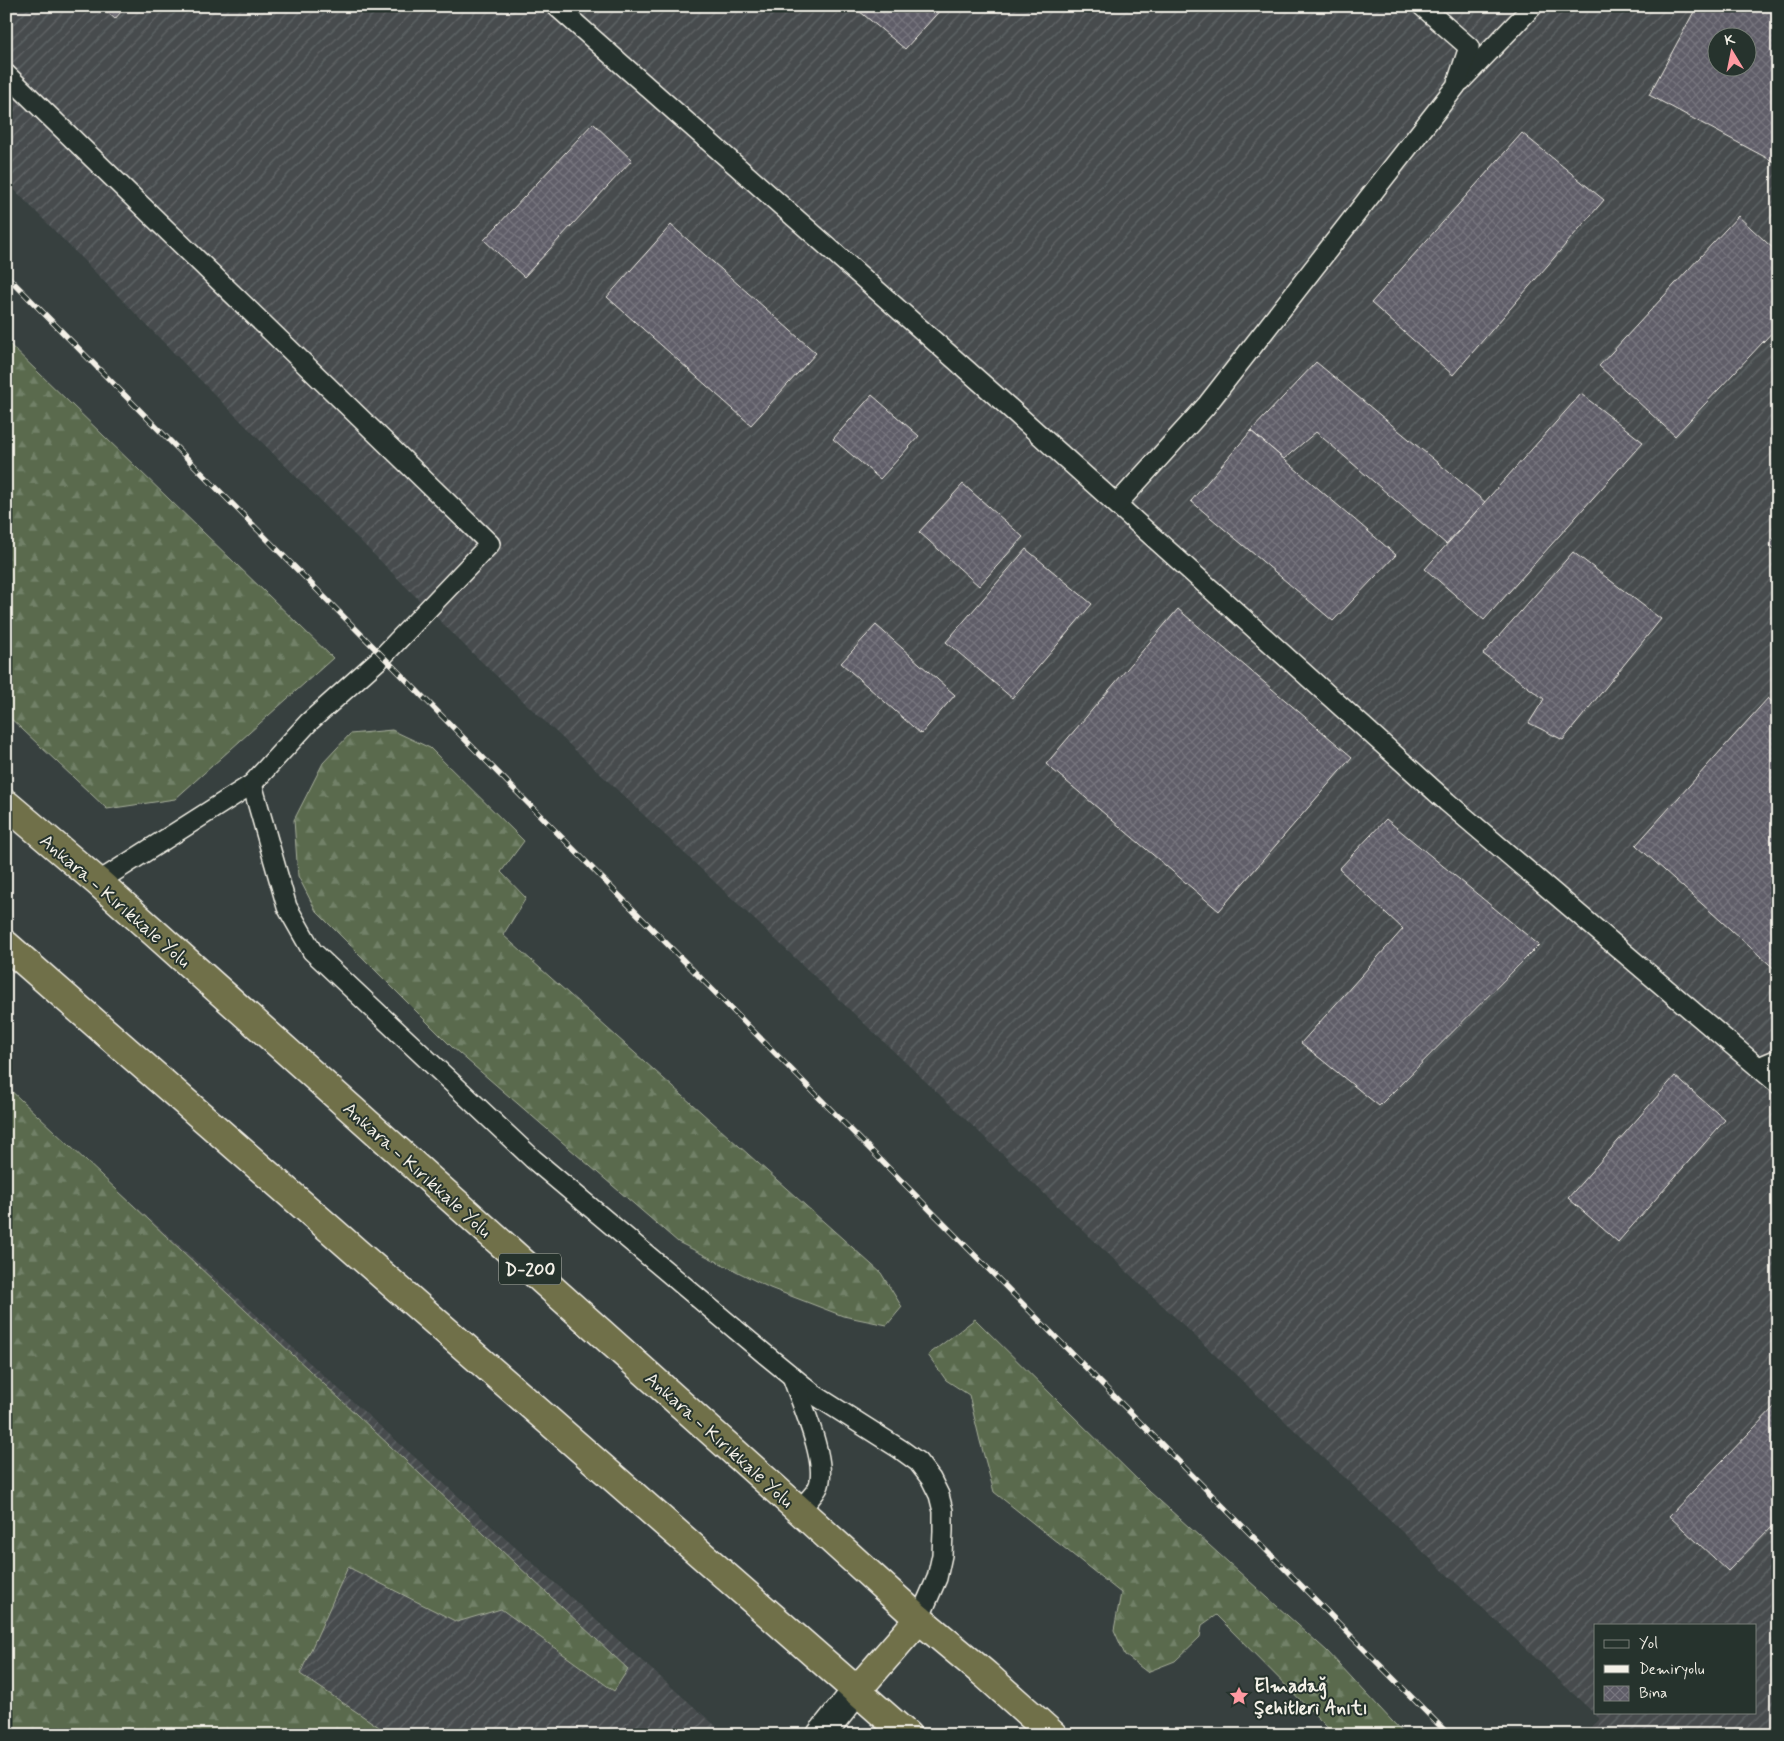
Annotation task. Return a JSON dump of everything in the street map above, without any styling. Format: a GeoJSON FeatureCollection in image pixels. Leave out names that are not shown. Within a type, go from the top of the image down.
{"type":"FeatureCollection","features":[{"type":"Feature","properties":{"kind":"highway","name":"Ankara - Kırıkkale Yolu"},"geometry":{"type":"LineString","coordinates":[[6,804],[98,882],[800,1510],[919,1619],[986,1675],[1053,1735]]}},
{"type":"Feature","properties":{"kind":"highway"},"geometry":{"type":"LineString","coordinates":[[6,945],[907,1735]]}},
{"type":"Feature","properties":{"kind":"highway"},"geometry":{"type":"LineString","coordinates":[[856,1690],[919,1619]]}},
{"type":"Feature","properties":{"kind":"street"},"geometry":{"type":"LineString","coordinates":[[821,1735],[856,1690]]}},
{"type":"Feature","properties":{"kind":"lane"},"geometry":{"type":"LineString","coordinates":[[556,6],[1117,504],[1447,802],[1778,1084]]}},
{"type":"Feature","properties":{"kind":"lane"},"geometry":{"type":"LineString","coordinates":[[1422,6],[1469,47],[1456,86]]}},
{"type":"Feature","properties":{"kind":"lane"},"geometry":{"type":"LineString","coordinates":[[1117,504],[1206,406],[1456,86],[1533,6]]}},
{"type":"Feature","properties":{"kind":"lane"},"geometry":{"type":"LineString","coordinates":[[6,74],[490,544],[383,656],[309,722],[252,784],[98,882]]}},
{"type":"Feature","properties":{"kind":"lane"},"geometry":{"type":"LineString","coordinates":[[252,784],[287,907],[312,951],[534,1159],[815,1395],[918,1462],[935,1487],[943,1511],[942,1555],[937,1578],[919,1619]]}},
{"type":"Feature","properties":{"kind":"lane"},"geometry":{"type":"LineString","coordinates":[[1759,1067],[1778,1059]]}},
{"type":"Feature","properties":{"kind":"lane"},"geometry":{"type":"LineString","coordinates":[[792,1376],[815,1442],[822,1471],[818,1487],[800,1510]]}},
{"type":"Feature","properties":{"kind":"shaded area"},"geometry":{"type":"Polygon","coordinates":[[[6,6],[1778,6],[1778,1735],[1583,1735],[1600,1719],[1595,1714],[1756,1714],[1756,1624],[1594,1624],[1594,1713],[464,645],[216,396],[6,181],[6,6]]]}},
{"type":"Feature","properties":{"kind":"shaded area"},"geometry":{"type":"Polygon","coordinates":[[[6,1090],[626,1647],[726,1735],[6,1735],[6,1090]]]}},
{"type":"Feature","properties":{"kind":"green space"},"geometry":{"type":"Polygon","coordinates":[[[6,341],[333,658],[175,799],[107,809],[6,714],[6,341]]]}},
{"type":"Feature","properties":{"kind":"green space"},"geometry":{"type":"Polygon","coordinates":[[[392,730],[430,748],[524,841],[501,872],[526,898],[503,935],[881,1273],[902,1307],[887,1325],[843,1316],[770,1288],[678,1242],[452,1047],[316,911],[298,876],[294,820],[323,763],[350,734],[392,730]]]}},
{"type":"Feature","properties":{"kind":"green space"},"geometry":{"type":"Polygon","coordinates":[[[6,1086],[628,1669],[614,1691],[501,1609],[457,1622],[348,1567],[300,1674],[391,1735],[6,1735],[6,1086]]]}},
{"type":"Feature","properties":{"kind":"green space"},"geometry":{"type":"Polygon","coordinates":[[[975,1319],[1150,1492],[1327,1651],[1405,1735],[1335,1735],[1216,1615],[1202,1625],[1200,1637],[1175,1661],[1147,1672],[1125,1655],[1114,1630],[1121,1593],[994,1492],[969,1395],[946,1380],[928,1355],[975,1319]]]}},
{"type":"Feature","properties":{"kind":"building"},"geometry":{"type":"Polygon","coordinates":[[[100,6],[126,6],[115,19],[100,6]]]}},
{"type":"Feature","properties":{"kind":"building"},"geometry":{"type":"Polygon","coordinates":[[[853,6],[944,6],[905,49],[853,6]]]}},
{"type":"Feature","properties":{"kind":"building"},"geometry":{"type":"Polygon","coordinates":[[[1697,6],[1767,6],[1778,12],[1778,164],[1649,95],[1697,6]]]}},
{"type":"Feature","properties":{"kind":"building"},"geometry":{"type":"Polygon","coordinates":[[[593,123],[632,160],[524,277],[484,240],[593,123]]]}},
{"type":"Feature","properties":{"kind":"building"},"geometry":{"type":"Polygon","coordinates":[[[1522,133],[1604,200],[1453,375],[1371,303],[1522,133]]]}},
{"type":"Feature","properties":{"kind":"building"},"geometry":{"type":"Polygon","coordinates":[[[1738,216],[1778,253],[1778,326],[1675,436],[1599,366],[1738,216]]]}},
{"type":"Feature","properties":{"kind":"building"},"geometry":{"type":"Polygon","coordinates":[[[671,225],[816,353],[751,425],[607,297],[671,225]]]}},
{"type":"Feature","properties":{"kind":"building"},"geometry":{"type":"Polygon","coordinates":[[[1316,362],[1485,502],[1446,544],[1316,432],[1284,459],[1251,431],[1316,362]]]}},
{"type":"Feature","properties":{"kind":"building"},"geometry":{"type":"Polygon","coordinates":[[[1581,394],[1643,442],[1484,620],[1425,569],[1581,394]]]}},
{"type":"Feature","properties":{"kind":"building"},"geometry":{"type":"Polygon","coordinates":[[[872,395],[919,436],[880,479],[833,439],[872,395]]]}},
{"type":"Feature","properties":{"kind":"building"},"geometry":{"type":"Polygon","coordinates":[[[1251,431],[1396,555],[1333,621],[1191,501],[1251,431]]]}},
{"type":"Feature","properties":{"kind":"building"},"geometry":{"type":"Polygon","coordinates":[[[963,484],[1023,537],[979,586],[919,532],[963,484]]]}},
{"type":"Feature","properties":{"kind":"building"},"geometry":{"type":"Polygon","coordinates":[[[1778,534],[1778,551],[1769,544],[1778,534]]]}},
{"type":"Feature","properties":{"kind":"building"},"geometry":{"type":"Polygon","coordinates":[[[1026,549],[1092,604],[1012,698],[946,642],[1026,549]]]}},
{"type":"Feature","properties":{"kind":"building"},"geometry":{"type":"Polygon","coordinates":[[[1573,552],[1661,619],[1563,740],[1529,723],[1544,699],[1483,654],[1573,552]]]}},
{"type":"Feature","properties":{"kind":"building"},"geometry":{"type":"Polygon","coordinates":[[[1178,609],[1352,757],[1219,911],[1046,764],[1178,609]]]}},
{"type":"Feature","properties":{"kind":"building"},"geometry":{"type":"Polygon","coordinates":[[[876,625],[955,695],[921,734],[841,663],[876,625]]]}},
{"type":"Feature","properties":{"kind":"building"},"geometry":{"type":"Polygon","coordinates":[[[1768,698],[1778,707],[1778,972],[1636,845],[1768,698]]]}},
{"type":"Feature","properties":{"kind":"building"},"geometry":{"type":"Polygon","coordinates":[[[1386,819],[1539,945],[1379,1106],[1301,1043],[1403,929],[1339,869],[1386,819]]]}},
{"type":"Feature","properties":{"kind":"building"},"geometry":{"type":"Polygon","coordinates":[[[1675,1076],[1725,1120],[1618,1242],[1568,1198],[1675,1076]]]}},
{"type":"Feature","properties":{"kind":"building"},"geometry":{"type":"Polygon","coordinates":[[[1778,1403],[1778,1520],[1728,1571],[1669,1516],[1778,1403]]]}},
{"type":"Feature","properties":{"kind":"railway"},"geometry":{"type":"LineString","coordinates":[[6,275],[1449,1735]]}},
{"type":"Feature","properties":{"kind":"place","name":"Elmadağ Şehitleri Anıtı"},"geometry":{"type":"Point","coordinates":[1239,1696]}}]}
